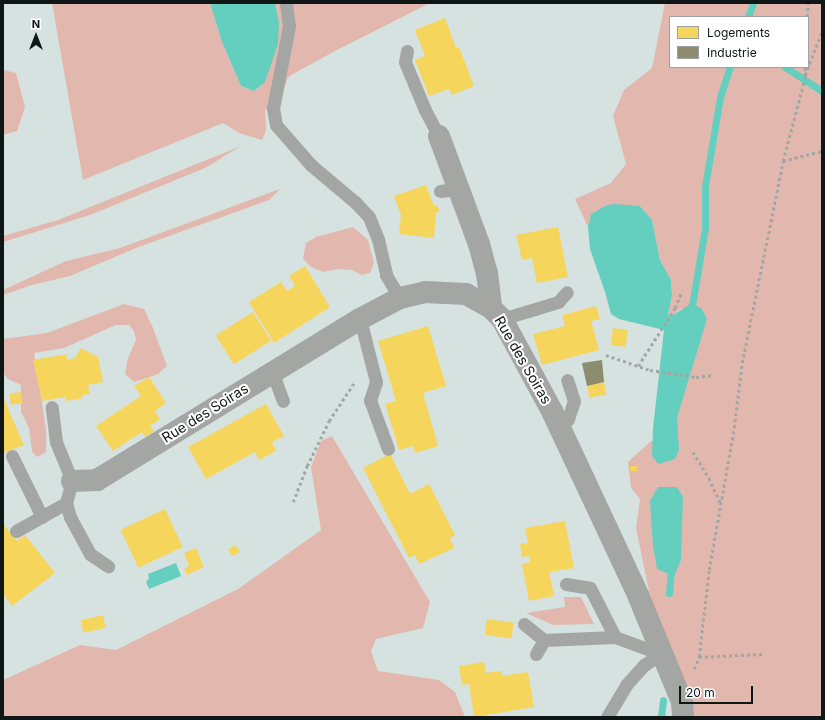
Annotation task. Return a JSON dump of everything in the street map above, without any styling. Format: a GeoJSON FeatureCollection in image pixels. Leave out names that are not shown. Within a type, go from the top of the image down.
{"type":"FeatureCollection","features":[{"type":"Feature","properties":{"kind":"street"},"geometry":{"type":"LineString","coordinates":[[439,136],[450,190],[487,273],[497,313]]}},
{"type":"Feature","properties":{"kind":"street","name":"Rue des Soiras"},"geometry":{"type":"LineString","coordinates":[[72,481],[98,480],[270,373],[360,319],[400,298],[425,292],[454,292],[466,294],[497,313],[560,429],[638,595],[682,710]]}},
{"type":"Feature","properties":{"kind":"lane"},"geometry":{"type":"LineString","coordinates":[[286,3],[288,26],[273,108],[276,125],[311,164],[356,203],[369,217],[378,239],[386,275],[400,298]]}},
{"type":"Feature","properties":{"kind":"lane"},"geometry":{"type":"LineString","coordinates":[[407,51],[405,62],[425,110],[439,136]]}},
{"type":"Feature","properties":{"kind":"lane"},"geometry":{"type":"LineString","coordinates":[[497,313],[558,302],[567,292]]}},
{"type":"Feature","properties":{"kind":"lane"},"geometry":{"type":"LineString","coordinates":[[360,319],[376,382],[370,400],[388,449]]}},
{"type":"Feature","properties":{"kind":"lane"},"geometry":{"type":"LineString","coordinates":[[270,373],[276,382],[283,401]]}},
{"type":"Feature","properties":{"kind":"lane"},"geometry":{"type":"LineString","coordinates":[[560,429],[568,419],[574,401],[567,380]]}},
{"type":"Feature","properties":{"kind":"lane"},"geometry":{"type":"LineString","coordinates":[[52,407],[56,442],[72,481],[66,503],[70,516],[90,554],[108,566]]}},
{"type":"Feature","properties":{"kind":"lane"},"geometry":{"type":"LineString","coordinates":[[12,456],[42,516]]}},
{"type":"Feature","properties":{"kind":"lane"},"geometry":{"type":"LineString","coordinates":[[16,531],[66,503]]}},
{"type":"Feature","properties":{"kind":"lane"},"geometry":{"type":"LineString","coordinates":[[566,584],[590,588],[615,637]]}},
{"type":"Feature","properties":{"kind":"lane"},"geometry":{"type":"LineString","coordinates":[[524,624],[544,640],[615,637],[661,654]]}},
{"type":"Feature","properties":{"kind":"lane"},"geometry":{"type":"LineString","coordinates":[[536,654],[544,640]]}},
{"type":"Feature","properties":{"kind":"lane"},"geometry":{"type":"LineString","coordinates":[[607,717],[626,685],[644,665],[661,654]]}},
{"type":"Feature","properties":{"kind":"path"},"geometry":{"type":"LineString","coordinates":[[807,16],[808,3]]}},
{"type":"Feature","properties":{"kind":"path"},"geometry":{"type":"LineString","coordinates":[[809,66],[822,31]]}},
{"type":"Feature","properties":{"kind":"path"},"geometry":{"type":"LineString","coordinates":[[805,68],[805,77]]}},
{"type":"Feature","properties":{"kind":"path"},"geometry":{"type":"LineString","coordinates":[[682,710],[699,657],[709,570],[734,428],[742,363],[783,161],[808,68]]}},
{"type":"Feature","properties":{"kind":"path"},"geometry":{"type":"LineString","coordinates":[[783,161],[822,151]]}},
{"type":"Feature","properties":{"kind":"path"},"geometry":{"type":"LineString","coordinates":[[638,366],[655,337],[675,308],[682,291]]}},
{"type":"Feature","properties":{"kind":"path"},"geometry":{"type":"LineString","coordinates":[[606,355],[650,370],[696,377],[713,375]]}},
{"type":"Feature","properties":{"kind":"path"},"geometry":{"type":"LineString","coordinates":[[293,502],[307,466],[328,421],[371,360]]}},
{"type":"Feature","properties":{"kind":"path"},"geometry":{"type":"LineString","coordinates":[[693,452],[710,478],[721,504]]}},
{"type":"Feature","properties":{"kind":"path"},"geometry":{"type":"LineString","coordinates":[[699,657],[763,654]]}},
{"type":"Feature","properties":{"kind":"shaded area"},"geometry":{"type":"Polygon","coordinates":[[[52,3],[210,3],[222,42],[241,86],[254,91],[279,22],[275,3],[430,3],[291,75],[287,79],[281,100],[265,110],[266,131],[262,140],[239,133],[223,123],[83,180],[52,3]]]}},
{"type":"Feature","properties":{"kind":"shaded area"},"geometry":{"type":"Polygon","coordinates":[[[210,3],[275,3],[279,22],[278,44],[265,82],[254,91],[241,86],[222,42],[210,3]]]}},
{"type":"Feature","properties":{"kind":"shaded area"},"geometry":{"type":"Polygon","coordinates":[[[665,3],[822,3],[822,717],[675,717],[636,528],[640,499],[631,488],[628,462],[650,442],[662,435],[682,308],[673,315],[668,315],[672,296],[671,280],[660,260],[652,220],[640,206],[607,205],[591,214],[588,227],[575,199],[611,183],[626,164],[613,116],[624,90],[652,68],[665,3]]]}},
{"type":"Feature","properties":{"kind":"shaded area"},"geometry":{"type":"Polygon","coordinates":[[[3,70],[16,73],[25,107],[17,131],[3,135],[3,70]]]}},
{"type":"Feature","properties":{"kind":"shaded area"},"geometry":{"type":"Polygon","coordinates":[[[241,146],[205,168],[90,215],[3,242],[3,236],[58,220],[241,146]]]}},
{"type":"Feature","properties":{"kind":"shaded area"},"geometry":{"type":"Polygon","coordinates":[[[280,189],[269,200],[136,248],[70,276],[32,285],[3,295],[3,290],[66,261],[120,248],[280,189]]]}},
{"type":"Feature","properties":{"kind":"shaded area"},"geometry":{"type":"Polygon","coordinates":[[[615,204],[640,206],[652,220],[660,260],[671,280],[672,296],[668,315],[673,315],[692,303],[702,309],[707,319],[677,418],[679,450],[675,459],[658,464],[652,456],[653,428],[664,330],[619,319],[611,314],[590,249],[588,227],[591,214],[607,205],[615,204]]]}},
{"type":"Feature","properties":{"kind":"shaded area"},"geometry":{"type":"Polygon","coordinates":[[[353,227],[368,240],[374,263],[370,273],[362,275],[352,270],[339,269],[323,272],[311,267],[303,259],[306,243],[316,237],[353,227]]]}},
{"type":"Feature","properties":{"kind":"shaded area"},"geometry":{"type":"Polygon","coordinates":[[[124,304],[144,309],[153,328],[167,366],[158,374],[134,382],[125,374],[128,358],[136,340],[134,331],[129,325],[116,325],[64,348],[34,353],[46,429],[46,452],[37,457],[32,452],[29,428],[21,412],[21,385],[8,379],[3,373],[3,339],[47,333],[124,304]]]}},
{"type":"Feature","properties":{"kind":"shaded area"},"geometry":{"type":"Polygon","coordinates":[[[332,436],[430,602],[423,628],[376,639],[371,651],[378,671],[439,680],[455,692],[465,717],[3,717],[3,680],[80,645],[116,650],[238,589],[321,530],[311,467],[321,441],[332,436]]]}},
{"type":"Feature","properties":{"kind":"shaded area"},"geometry":{"type":"Polygon","coordinates":[[[658,487],[677,487],[683,497],[681,560],[674,576],[657,569],[653,546],[650,501],[658,487]]]}},
{"type":"Feature","properties":{"kind":"shaded area"},"geometry":{"type":"Polygon","coordinates":[[[176,563],[181,576],[149,589],[146,582],[149,578],[148,574],[176,563]]]}},
{"type":"Feature","properties":{"kind":"shaded area"},"geometry":{"type":"Polygon","coordinates":[[[564,597],[581,597],[594,624],[553,625],[526,613],[565,607],[564,597]]]}},
{"type":"Feature","properties":{"kind":"building: Logements"},"geometry":{"type":"Polygon","coordinates":[[[445,18],[456,48],[459,47],[474,86],[452,95],[449,89],[429,96],[415,60],[425,56],[415,30],[445,18]]]}},
{"type":"Feature","properties":{"kind":"building: Logements"},"geometry":{"type":"Polygon","coordinates":[[[426,185],[434,206],[437,205],[440,211],[436,213],[434,238],[399,234],[401,215],[394,196],[426,185]]]}},
{"type":"Feature","properties":{"kind":"building: Logements"},"geometry":{"type":"Polygon","coordinates":[[[558,227],[568,277],[537,283],[532,258],[522,260],[516,235],[558,227]]]}},
{"type":"Feature","properties":{"kind":"building: Logements"},"geometry":{"type":"Polygon","coordinates":[[[305,266],[330,307],[274,343],[249,302],[281,282],[287,291],[295,286],[289,276],[305,266]]]}},
{"type":"Feature","properties":{"kind":"building: Logements"},"geometry":{"type":"Polygon","coordinates":[[[596,306],[600,319],[591,321],[599,350],[542,365],[533,334],[565,326],[562,315],[596,306]]]}},
{"type":"Feature","properties":{"kind":"building: Logements"},"geometry":{"type":"Polygon","coordinates":[[[253,312],[271,341],[234,364],[216,335],[253,312]]]}},
{"type":"Feature","properties":{"kind":"building: Logements"},"geometry":{"type":"Polygon","coordinates":[[[428,326],[446,386],[423,393],[438,446],[415,453],[413,446],[399,450],[385,404],[396,401],[378,341],[428,326]]]}},
{"type":"Feature","properties":{"kind":"building: Logements"},"geometry":{"type":"Polygon","coordinates":[[[613,328],[628,330],[625,347],[611,345],[613,328]]]}},
{"type":"Feature","properties":{"kind":"building: Logements"},"geometry":{"type":"Polygon","coordinates":[[[81,348],[98,357],[103,382],[88,385],[90,394],[82,395],[83,398],[66,401],[65,397],[42,401],[33,360],[66,354],[67,360],[75,358],[81,348]]]}},
{"type":"Feature","properties":{"kind":"building: Logements"},"geometry":{"type":"Polygon","coordinates":[[[149,377],[166,403],[155,411],[160,419],[150,426],[154,431],[145,437],[142,432],[113,451],[96,426],[141,396],[134,386],[149,377]]]}},
{"type":"Feature","properties":{"kind":"building: Logements"},"geometry":{"type":"Polygon","coordinates":[[[604,382],[606,395],[589,397],[587,385],[604,382]]]}},
{"type":"Feature","properties":{"kind":"building: Logements"},"geometry":{"type":"Polygon","coordinates":[[[21,392],[23,403],[11,405],[9,394],[21,392]]]}},
{"type":"Feature","properties":{"kind":"building: Logements"},"geometry":{"type":"Polygon","coordinates":[[[3,397],[24,445],[3,453],[3,397]]]}},
{"type":"Feature","properties":{"kind":"building: Logements"},"geometry":{"type":"Polygon","coordinates":[[[266,404],[284,436],[272,442],[276,451],[259,460],[255,452],[206,479],[188,447],[266,404]]]}},
{"type":"Feature","properties":{"kind":"building: Logements"},"geometry":{"type":"Polygon","coordinates":[[[390,454],[410,494],[429,484],[455,535],[450,538],[454,548],[419,564],[415,555],[409,558],[363,468],[390,454]]]}},
{"type":"Feature","properties":{"kind":"building: Logements"},"geometry":{"type":"Polygon","coordinates":[[[630,466],[637,466],[637,471],[630,471],[630,466]]]}},
{"type":"Feature","properties":{"kind":"building: Logements"},"geometry":{"type":"Polygon","coordinates":[[[165,509],[183,547],[138,568],[121,530],[165,509]]]}},
{"type":"Feature","properties":{"kind":"building: Logements"},"geometry":{"type":"Polygon","coordinates":[[[565,521],[574,568],[549,572],[554,596],[529,601],[522,564],[530,562],[529,556],[522,557],[520,544],[528,543],[525,528],[565,521]]]}},
{"type":"Feature","properties":{"kind":"building: Logements"},"geometry":{"type":"Polygon","coordinates":[[[3,524],[17,541],[25,535],[55,573],[12,606],[3,594],[3,524]]]}},
{"type":"Feature","properties":{"kind":"building: Logements"},"geometry":{"type":"Polygon","coordinates":[[[235,545],[240,552],[232,556],[228,549],[235,545]]]}},
{"type":"Feature","properties":{"kind":"building: Logements"},"geometry":{"type":"Polygon","coordinates":[[[196,548],[204,567],[187,575],[184,569],[189,566],[184,553],[196,548]]]}},
{"type":"Feature","properties":{"kind":"building: Logements"},"geometry":{"type":"Polygon","coordinates":[[[103,615],[106,628],[84,633],[81,620],[103,615]]]}},
{"type":"Feature","properties":{"kind":"building: Logements"},"geometry":{"type":"Polygon","coordinates":[[[487,619],[514,623],[512,639],[485,635],[487,619]]]}},
{"type":"Feature","properties":{"kind":"building: Logements"},"geometry":{"type":"Polygon","coordinates":[[[484,662],[486,673],[501,671],[502,676],[528,672],[534,707],[474,717],[469,684],[462,685],[459,666],[484,662]]]}},
{"type":"Feature","properties":{"kind":"building: Industrie"},"geometry":{"type":"Polygon","coordinates":[[[602,360],[604,382],[587,386],[582,363],[602,360]]]}},
{"type":"Feature","properties":{"kind":"waterway"},"geometry":{"type":"LineString","coordinates":[[748,16],[753,3]]}},
{"type":"Feature","properties":{"kind":"waterway"},"geometry":{"type":"LineString","coordinates":[[691,311],[705,228],[705,186],[720,97],[730,68]]}},
{"type":"Feature","properties":{"kind":"waterway"},"geometry":{"type":"LineString","coordinates":[[787,68],[822,91]]}},
{"type":"Feature","properties":{"kind":"waterway"},"geometry":{"type":"LineString","coordinates":[[669,593],[671,568]]}},
{"type":"Feature","properties":{"kind":"waterway"},"geometry":{"type":"LineString","coordinates":[[661,717],[663,700]]}}]}
